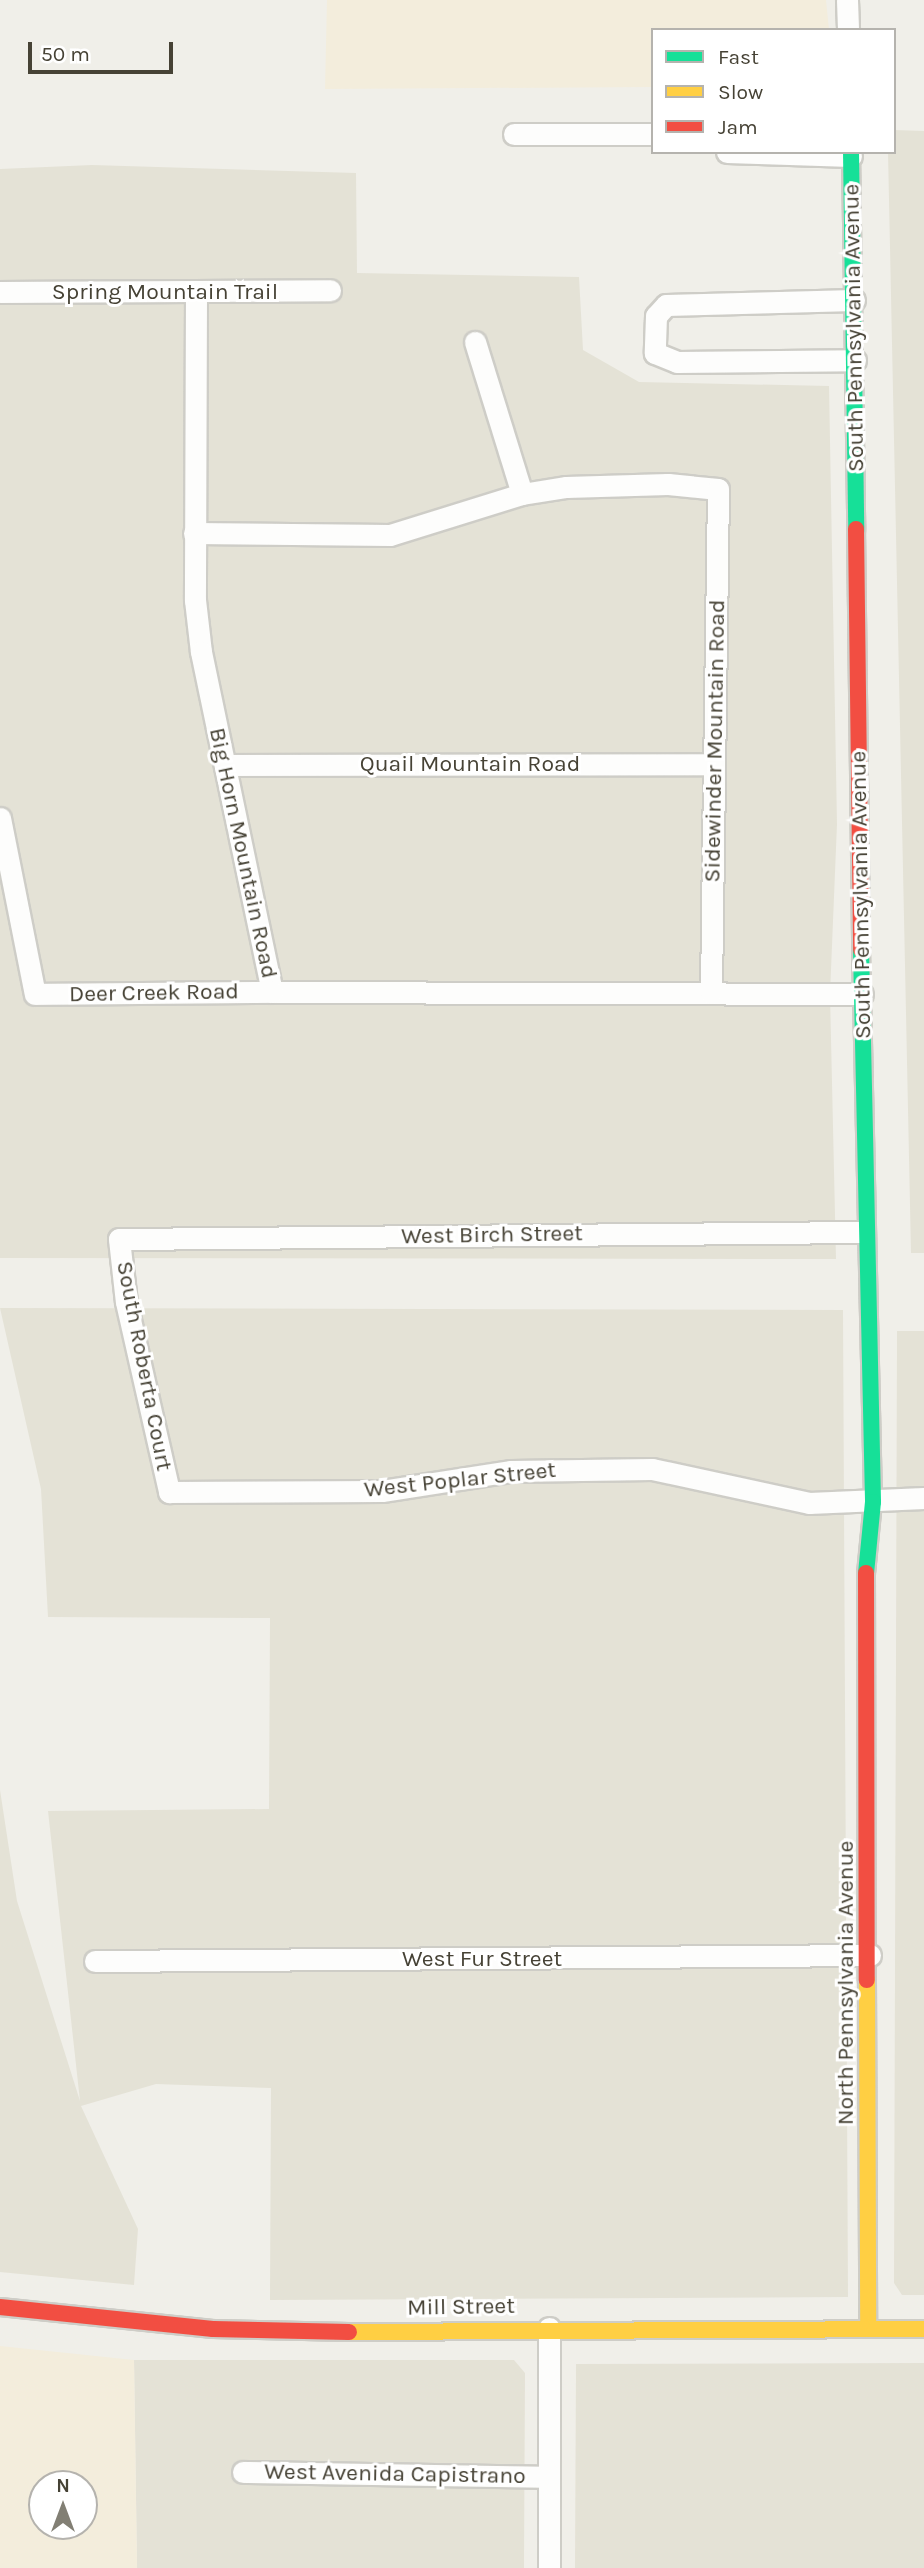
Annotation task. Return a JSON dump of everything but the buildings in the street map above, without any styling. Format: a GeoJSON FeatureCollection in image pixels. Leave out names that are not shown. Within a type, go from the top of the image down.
{"type":"FeatureCollection","features":[{"type":"Feature","properties":{"kind":"street"},"geometry":{"type":"LineString","coordinates":[[847,0],[848,28]]}},
{"type":"Feature","properties":{"kind":"street"},"geometry":{"type":"LineString","coordinates":[[514,134],[651,134]]}},
{"type":"Feature","properties":{"kind":"street","name":"South Pennsylvania Avenue"},"geometry":{"type":"LineString","coordinates":[[851,154],[864,1232],[873,1502],[865,1638]]}},
{"type":"Feature","properties":{"kind":"street","name":"Spring Mountain Trail"},"geometry":{"type":"LineString","coordinates":[[0,292],[196,294],[330,290]]}},
{"type":"Feature","properties":{"kind":"street","name":"Big Horn Mountain Road"},"geometry":{"type":"LineString","coordinates":[[196,294],[194,533],[201,652],[272,992],[862,994]]}},
{"type":"Feature","properties":{"kind":"street"},"geometry":{"type":"LineString","coordinates":[[853,300],[666,305],[656,316],[655,353],[677,362],[855,360]]}},
{"type":"Feature","properties":{"kind":"street"},"geometry":{"type":"LineString","coordinates":[[194,533],[390,535],[522,494],[475,342]]}},
{"type":"Feature","properties":{"kind":"street","name":"Sidewinder Mountain Road"},"geometry":{"type":"LineString","coordinates":[[522,494],[626,484],[718,489],[712,993]]}},
{"type":"Feature","properties":{"kind":"street","name":"Quail Mountain Road"},"geometry":{"type":"LineString","coordinates":[[225,765],[714,764]]}},
{"type":"Feature","properties":{"kind":"street","name":"Deer Creek Road"},"geometry":{"type":"LineString","coordinates":[[0,818],[35,994],[272,992]]}},
{"type":"Feature","properties":{"kind":"street","name":"West Birch Street"},"geometry":{"type":"LineString","coordinates":[[119,1238],[864,1232]]}},
{"type":"Feature","properties":{"kind":"street","name":"South Roberta Court"},"geometry":{"type":"LineString","coordinates":[[119,1238],[126,1303],[169,1492]]}},
{"type":"Feature","properties":{"kind":"street","name":"West Poplar Street"},"geometry":{"type":"LineString","coordinates":[[169,1492],[382,1491],[511,1471],[652,1469],[772,1498],[809,1503],[924,1498]]}},
{"type":"Feature","properties":{"kind":"street","name":"North Pennsylvania Avenue"},"geometry":{"type":"LineString","coordinates":[[865,1638],[870,1955],[869,2329]]}},
{"type":"Feature","properties":{"kind":"street","name":"West Fur Street"},"geometry":{"type":"LineString","coordinates":[[95,1961],[870,1955]]}},
{"type":"Feature","properties":{"kind":"street","name":"Mill Street"},"geometry":{"type":"LineString","coordinates":[[0,2307],[239,2330],[924,2329]]}},
{"type":"Feature","properties":{"kind":"street"},"geometry":{"type":"LineString","coordinates":[[548,2568],[549,2328]]}},
{"type":"Feature","properties":{"kind":"street","name":"West Avenida Capistrano"},"geometry":{"type":"LineString","coordinates":[[243,2472],[548,2477]]}},
{"type":"Feature","properties":{"kind":"shaded area"},"geometry":{"type":"Polygon","coordinates":[[[327,0],[826,0],[829,28],[651,28],[651,87],[325,89],[327,0]]]}},
{"type":"Feature","properties":{"kind":"shaded area"},"geometry":{"type":"Polygon","coordinates":[[[896,130],[924,131],[924,1253],[911,1253],[888,154],[896,154],[896,130]]]}},
{"type":"Feature","properties":{"kind":"shaded area"},"geometry":{"type":"Polygon","coordinates":[[[92,165],[356,173],[357,273],[579,277],[583,350],[639,382],[829,386],[837,824],[830,994],[836,1259],[0,1258],[0,169],[92,165]]]}},
{"type":"Feature","properties":{"kind":"shaded area"},"geometry":{"type":"Polygon","coordinates":[[[0,1308],[843,1310],[848,2297],[270,2300],[271,2088],[156,2084],[81,2106],[138,2229],[134,2285],[0,2272],[0,1790],[17,1901],[80,2101],[48,1811],[269,1809],[270,1618],[48,1617],[41,1489],[0,1308]]]}},
{"type":"Feature","properties":{"kind":"shaded area"},"geometry":{"type":"Polygon","coordinates":[[[897,1331],[924,1331],[924,2295],[902,2295],[894,2283],[897,1331]]]}},
{"type":"Feature","properties":{"kind":"shaded area"},"geometry":{"type":"Polygon","coordinates":[[[0,2346],[134,2360],[137,2568],[0,2568],[0,2346]]]}},
{"type":"Feature","properties":{"kind":"shaded area"},"geometry":{"type":"Polygon","coordinates":[[[134,2360],[514,2360],[525,2373],[524,2568],[137,2568],[134,2360]]]}},
{"type":"Feature","properties":{"kind":"shaded area"},"geometry":{"type":"Polygon","coordinates":[[[924,2363],[924,2568],[575,2568],[576,2364],[924,2363]]]}},
{"type":"Feature","properties":{"kind":"traffic: fast"},"geometry":{"type":"LineString","coordinates":[[851,154],[856,529]]}},
{"type":"Feature","properties":{"kind":"traffic: fast"},"geometry":{"type":"LineString","coordinates":[[861,950],[873,1502],[866,1573]]}},
{"type":"Feature","properties":{"kind":"traffic: slow"},"geometry":{"type":"LineString","coordinates":[[867,1980],[868,2329]]}},
{"type":"Feature","properties":{"kind":"traffic: slow"},"geometry":{"type":"LineString","coordinates":[[349,2332],[924,2329]]}},
{"type":"Feature","properties":{"kind":"traffic: jam"},"geometry":{"type":"LineString","coordinates":[[856,529],[861,950]]}},
{"type":"Feature","properties":{"kind":"traffic: jam"},"geometry":{"type":"LineString","coordinates":[[866,1573],[867,1980]]}},
{"type":"Feature","properties":{"kind":"traffic: jam"},"geometry":{"type":"LineString","coordinates":[[0,2307],[213,2329],[349,2332]]}}]}
